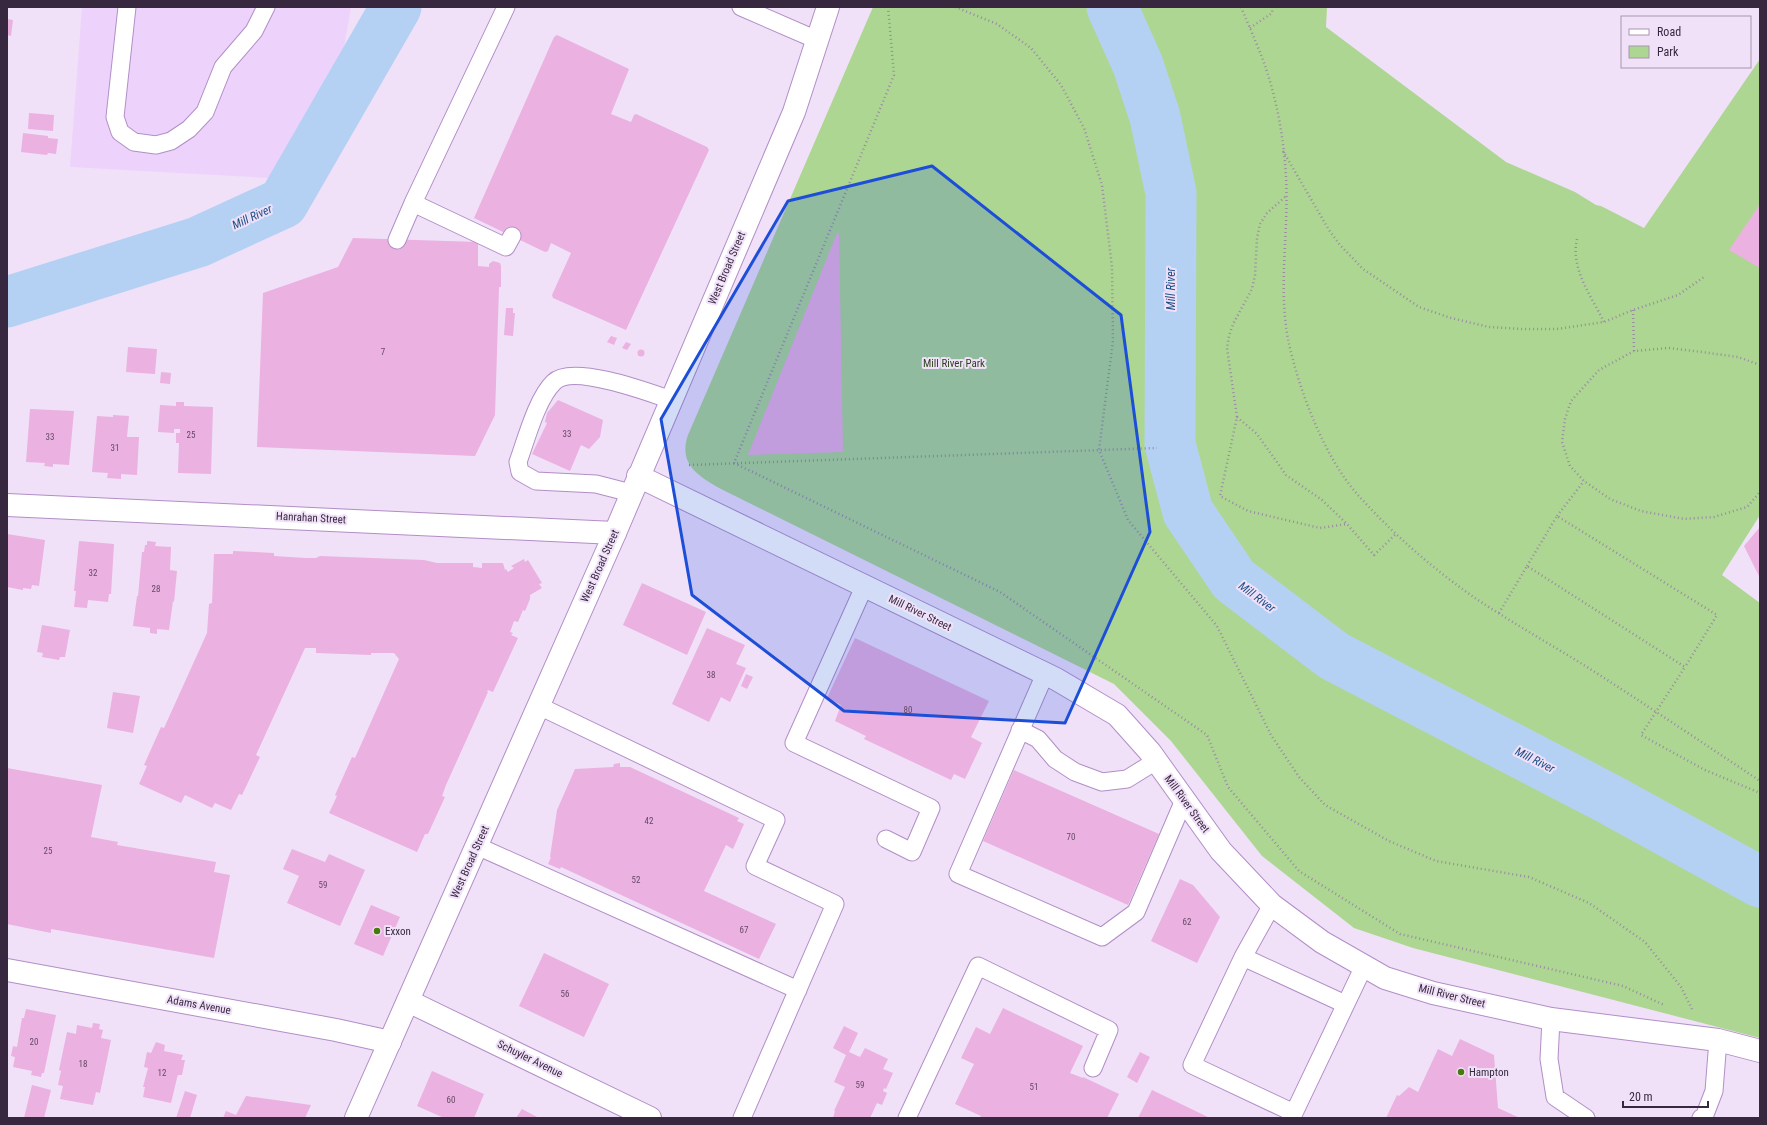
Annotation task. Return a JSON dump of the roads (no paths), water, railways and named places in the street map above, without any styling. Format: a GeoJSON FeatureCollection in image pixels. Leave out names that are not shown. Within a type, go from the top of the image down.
{"type":"FeatureCollection","features":[{"type":"Feature","properties":{"kind":"main road","name":"West Broad Street"},"geometry":{"type":"LineString","coordinates":[[356,1118],[615,533],[634,485],[794,112],[828,7]]}},
{"type":"Feature","properties":{"kind":"main road","name":"Mill River Street"},"geometry":{"type":"LineString","coordinates":[[634,485],[864,587],[1045,674],[1117,715],[1156,761],[1221,851],[1272,905],[1322,942],[1385,978],[1433,993],[1552,1019],[1718,1040],[1760,1050]]}},
{"type":"Feature","properties":{"kind":"main road","name":"Hanrahan Street"},"geometry":{"type":"LineString","coordinates":[[7,505],[615,533]]}},
{"type":"Feature","properties":{"kind":"main road","name":"Adams Avenue"},"geometry":{"type":"LineString","coordinates":[[7,970],[336,1030],[390,1042]]}},
{"type":"Feature","properties":{"kind":"main road","name":"Schuyler Avenue"},"geometry":{"type":"LineString","coordinates":[[408,1001],[650,1118]]}},
{"type":"Feature","properties":{"kind":"lane"},"geometry":{"type":"LineString","coordinates":[[128,7],[115,117],[120,132],[134,142],[156,145],[171,141],[189,129],[205,112],[223,67],[254,31],[266,7]]}},
{"type":"Feature","properties":{"kind":"lane"},"geometry":{"type":"LineString","coordinates":[[397,240],[506,7]]}},
{"type":"Feature","properties":{"kind":"lane"},"geometry":{"type":"LineString","coordinates":[[742,7],[817,40]]}},
{"type":"Feature","properties":{"kind":"lane"},"geometry":{"type":"LineString","coordinates":[[413,203],[506,247],[512,236]]}},
{"type":"Feature","properties":{"kind":"lane"},"geometry":{"type":"LineString","coordinates":[[634,485],[536,481],[520,472],[518,462],[539,403],[554,381],[571,375],[615,382],[671,400]]}},
{"type":"Feature","properties":{"kind":"lane"},"geometry":{"type":"LineString","coordinates":[[864,587],[794,742],[931,808],[912,852],[886,839]]}},
{"type":"Feature","properties":{"kind":"lane"},"geometry":{"type":"LineString","coordinates":[[1045,674],[958,874],[1102,937],[1136,912],[1184,800]]}},
{"type":"Feature","properties":{"kind":"lane"},"geometry":{"type":"LineString","coordinates":[[539,706],[776,820],[755,866],[835,904],[742,1118]]}},
{"type":"Feature","properties":{"kind":"lane"},"geometry":{"type":"LineString","coordinates":[[1020,730],[1038,738],[1056,759],[1075,772],[1102,782],[1127,779],[1156,761]]}},
{"type":"Feature","properties":{"kind":"lane"},"geometry":{"type":"LineString","coordinates":[[477,846],[798,990]]}},
{"type":"Feature","properties":{"kind":"lane"},"geometry":{"type":"LineString","coordinates":[[1272,905],[1243,957],[1192,1065],[1294,1114],[1364,966]]}},
{"type":"Feature","properties":{"kind":"lane"},"geometry":{"type":"LineString","coordinates":[[1243,957],[1345,1004]]}},
{"type":"Feature","properties":{"kind":"lane"},"geometry":{"type":"LineString","coordinates":[[907,1118],[978,966],[1109,1030],[1093,1068]]}},
{"type":"Feature","properties":{"kind":"lane"},"geometry":{"type":"LineString","coordinates":[[1552,1019],[1549,1059],[1555,1097],[1586,1118]]}},
{"type":"Feature","properties":{"kind":"lane"},"geometry":{"type":"LineString","coordinates":[[1701,1118],[1704,1117],[1714,1092],[1718,1040]]}},
{"type":"Feature","properties":{"kind":"waterway","name":"Mill River"},"geometry":{"type":"LineString","coordinates":[[7,302],[198,242],[283,203],[396,7]]}},
{"type":"Feature","properties":{"kind":"waterway","name":"Mill River"},"geometry":{"type":"LineString","coordinates":[[1112,7],[1138,65],[1155,117],[1171,193],[1170,444],[1188,512],[1234,580],[1334,656],[1609,799],[1760,882]]}},
{"type":"Feature","properties":{"kind":"place","name":"Exxon"},"geometry":{"type":"Point","coordinates":[377,931]}},
{"type":"Feature","properties":{"kind":"place","name":"Hampton"},"geometry":{"type":"Point","coordinates":[1461,1072]}},
{"type":"Feature","properties":{"kind":"park label","name":"Mill River Park"},"geometry":{"type":"Point","coordinates":[954,363]}}]}
